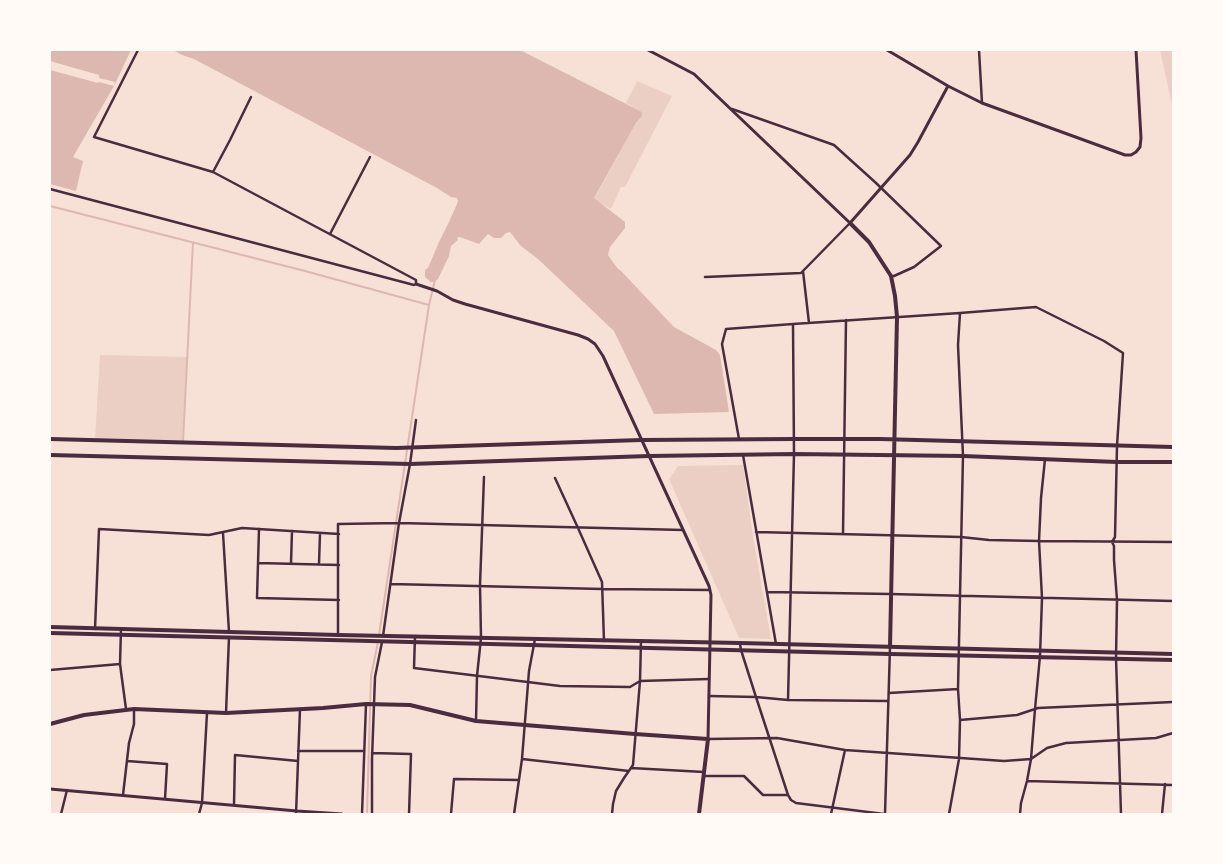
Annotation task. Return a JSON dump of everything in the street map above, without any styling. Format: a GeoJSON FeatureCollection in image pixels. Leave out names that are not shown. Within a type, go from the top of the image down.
{"type":"FeatureCollection","features":[{"type":"Feature","properties":{"kind":"main road"},"geometry":{"type":"LineString","coordinates":[[850,222],[869,242],[891,276],[896,296],[898,317],[890,647]]}},
{"type":"Feature","properties":{"kind":"main road"},"geometry":{"type":"LineString","coordinates":[[50,439],[412,448],[642,440],[739,439],[962,441],[1173,447]]}},
{"type":"Feature","properties":{"kind":"main road"},"geometry":{"type":"LineString","coordinates":[[50,455],[410,464],[649,456],[794,454],[963,456],[1117,462],[1173,462]]}},
{"type":"Feature","properties":{"kind":"main road"},"geometry":{"type":"LineString","coordinates":[[50,627],[121,632]]}},
{"type":"Feature","properties":{"kind":"main road"},"geometry":{"type":"LineString","coordinates":[[50,633],[121,632],[481,644],[890,654],[1040,654]]}},
{"type":"Feature","properties":{"kind":"main road"},"geometry":{"type":"LineString","coordinates":[[229,635],[383,635],[740,643],[958,649],[1173,660]]}},
{"type":"Feature","properties":{"kind":"main road"},"geometry":{"type":"LineString","coordinates":[[1116,656],[1173,654]]}},
{"type":"Feature","properties":{"kind":"main road"},"geometry":{"type":"LineString","coordinates":[[50,724],[84,715],[134,708],[226,713],[374,704],[410,705],[476,721],[708,738],[699,814]]}},
{"type":"Feature","properties":{"kind":"street"},"geometry":{"type":"LineString","coordinates":[[138,50],[94,137],[213,172],[416,280],[416,284]]}},
{"type":"Feature","properties":{"kind":"street"},"geometry":{"type":"LineString","coordinates":[[648,50],[694,74],[850,222]]}},
{"type":"Feature","properties":{"kind":"street"},"geometry":{"type":"LineString","coordinates":[[887,50],[948,86],[982,103],[1125,155],[1131,155],[1136,152],[1140,147],[1142,138],[1136,50]]}},
{"type":"Feature","properties":{"kind":"street"},"geometry":{"type":"LineString","coordinates":[[979,50],[982,103]]}},
{"type":"Feature","properties":{"kind":"street"},"geometry":{"type":"LineString","coordinates":[[705,277],[801,273],[910,156],[948,86]]}},
{"type":"Feature","properties":{"kind":"street"},"geometry":{"type":"LineString","coordinates":[[213,172],[251,96]]}},
{"type":"Feature","properties":{"kind":"street"},"geometry":{"type":"LineString","coordinates":[[729,108],[834,145],[941,246],[914,267],[891,276]]}},
{"type":"Feature","properties":{"kind":"street"},"geometry":{"type":"LineString","coordinates":[[330,234],[370,157]]}},
{"type":"Feature","properties":{"kind":"street"},"geometry":{"type":"LineString","coordinates":[[50,189],[416,284],[465,304],[578,335],[595,344],[642,440],[712,595],[708,738],[777,738],[845,750],[1004,761],[1032,759],[1048,748],[1072,742],[1156,738],[1173,733]]}},
{"type":"Feature","properties":{"kind":"street"},"geometry":{"type":"LineString","coordinates":[[803,271],[809,323]]}},
{"type":"Feature","properties":{"kind":"street"},"geometry":{"type":"LineString","coordinates":[[739,439],[722,344],[726,329],[1036,307],[1124,353],[1117,446],[1115,537],[1112,542]]}},
{"type":"Feature","properties":{"kind":"street"},"geometry":{"type":"LineString","coordinates":[[949,814],[959,759],[960,720],[958,649],[963,456],[958,345],[960,313]]}},
{"type":"Feature","properties":{"kind":"street"},"geometry":{"type":"LineString","coordinates":[[844,534],[846,320]]}},
{"type":"Feature","properties":{"kind":"street"},"geometry":{"type":"LineString","coordinates":[[788,700],[794,454],[793,324]]}},
{"type":"Feature","properties":{"kind":"street"},"geometry":{"type":"LineString","coordinates":[[372,814],[375,677],[416,420]]}},
{"type":"Feature","properties":{"kind":"street"},"geometry":{"type":"LineString","coordinates":[[743,455],[776,644]]}},
{"type":"Feature","properties":{"kind":"street"},"geometry":{"type":"LineString","coordinates":[[1020,814],[1032,759],[1040,654],[1042,598],[1039,541],[1045,459]]}},
{"type":"Feature","properties":{"kind":"street"},"geometry":{"type":"LineString","coordinates":[[476,721],[477,676],[481,644],[480,585],[484,477]]}},
{"type":"Feature","properties":{"kind":"street"},"geometry":{"type":"LineString","coordinates":[[555,478],[602,582],[604,641]]}},
{"type":"Feature","properties":{"kind":"street"},"geometry":{"type":"LineString","coordinates":[[338,635],[338,524],[683,530]]}},
{"type":"Feature","properties":{"kind":"street"},"geometry":{"type":"LineString","coordinates":[[95,629],[99,529],[209,535],[242,528],[339,534]]}},
{"type":"Feature","properties":{"kind":"street"},"geometry":{"type":"LineString","coordinates":[[259,529],[257,598],[338,600]]}},
{"type":"Feature","properties":{"kind":"street"},"geometry":{"type":"LineString","coordinates":[[291,564],[292,531]]}},
{"type":"Feature","properties":{"kind":"street"},"geometry":{"type":"LineString","coordinates":[[756,532],[989,540],[1173,542]]}},
{"type":"Feature","properties":{"kind":"street"},"geometry":{"type":"LineString","coordinates":[[223,533],[229,635],[226,713]]}},
{"type":"Feature","properties":{"kind":"street"},"geometry":{"type":"LineString","coordinates":[[319,564],[320,533]]}},
{"type":"Feature","properties":{"kind":"street"},"geometry":{"type":"LineString","coordinates":[[1112,542],[1114,546],[1117,600],[1116,656],[1121,814]]}},
{"type":"Feature","properties":{"kind":"street"},"geometry":{"type":"LineString","coordinates":[[258,563],[339,565]]}},
{"type":"Feature","properties":{"kind":"street"},"geometry":{"type":"LineString","coordinates":[[391,584],[710,590]]}},
{"type":"Feature","properties":{"kind":"street"},"geometry":{"type":"LineString","coordinates":[[767,592],[1173,601]]}},
{"type":"Feature","properties":{"kind":"street"},"geometry":{"type":"LineString","coordinates":[[121,632],[120,664],[126,709]]}},
{"type":"Feature","properties":{"kind":"street"},"geometry":{"type":"LineString","coordinates":[[416,636],[414,668],[560,686],[630,686],[640,681],[709,678]]}},
{"type":"Feature","properties":{"kind":"street"},"geometry":{"type":"LineString","coordinates":[[514,814],[522,758],[528,683],[535,639]]}},
{"type":"Feature","properties":{"kind":"street"},"geometry":{"type":"LineString","coordinates":[[612,814],[614,798],[619,785],[633,765],[640,681],[641,641]]}},
{"type":"Feature","properties":{"kind":"street"},"geometry":{"type":"LineString","coordinates":[[740,643],[791,800],[796,803],[884,814],[890,647]]}},
{"type":"Feature","properties":{"kind":"street"},"geometry":{"type":"LineString","coordinates":[[50,670],[120,664]]}},
{"type":"Feature","properties":{"kind":"street"},"geometry":{"type":"LineString","coordinates":[[889,693],[958,689]]}},
{"type":"Feature","properties":{"kind":"street"},"geometry":{"type":"LineString","coordinates":[[709,696],[788,700],[888,701]]}},
{"type":"Feature","properties":{"kind":"street"},"geometry":{"type":"LineString","coordinates":[[960,720],[1017,715],[1035,709],[1173,702]]}},
{"type":"Feature","properties":{"kind":"street"},"geometry":{"type":"LineString","coordinates":[[362,814],[366,704]]}},
{"type":"Feature","properties":{"kind":"street"},"geometry":{"type":"LineString","coordinates":[[123,795],[129,743],[134,724],[134,708]]}},
{"type":"Feature","properties":{"kind":"street"},"geometry":{"type":"LineString","coordinates":[[296,813],[300,710]]}},
{"type":"Feature","properties":{"kind":"street"},"geometry":{"type":"LineString","coordinates":[[199,814],[202,803],[207,713]]}},
{"type":"Feature","properties":{"kind":"street"},"geometry":{"type":"LineString","coordinates":[[831,814],[845,750]]}},
{"type":"Feature","properties":{"kind":"street"},"geometry":{"type":"LineString","coordinates":[[298,751],[364,751]]}},
{"type":"Feature","properties":{"kind":"street"},"geometry":{"type":"LineString","coordinates":[[372,753],[411,754],[409,814]]}},
{"type":"Feature","properties":{"kind":"street"},"geometry":{"type":"LineString","coordinates":[[234,805],[235,755],[298,761]]}},
{"type":"Feature","properties":{"kind":"street"},"geometry":{"type":"LineString","coordinates":[[522,758],[630,770],[744,776],[763,795],[788,795]]}},
{"type":"Feature","properties":{"kind":"street"},"geometry":{"type":"LineString","coordinates":[[127,760],[167,764],[165,799]]}},
{"type":"Feature","properties":{"kind":"street"},"geometry":{"type":"LineString","coordinates":[[451,814],[454,779],[519,780]]}},
{"type":"Feature","properties":{"kind":"street"},"geometry":{"type":"LineString","coordinates":[[1027,781],[1173,784]]}},
{"type":"Feature","properties":{"kind":"street"},"geometry":{"type":"LineString","coordinates":[[1162,814],[1165,784]]}},
{"type":"Feature","properties":{"kind":"street"},"geometry":{"type":"LineString","coordinates":[[50,789],[234,805],[296,813],[342,814]]}},
{"type":"Feature","properties":{"kind":"street"},"geometry":{"type":"LineString","coordinates":[[61,814],[67,790]]}},
{"type":"Feature","properties":{"kind":"shaded area"},"geometry":{"type":"Polygon","coordinates":[[[50,50],[131,50],[114,86],[73,157],[83,161],[76,191],[50,184],[50,50]]]}},
{"type":"Feature","properties":{"kind":"shaded area"},"geometry":{"type":"Polygon","coordinates":[[[173,50],[520,50],[642,112],[642,116],[636,123],[594,198],[625,222],[625,228],[610,247],[608,255],[618,269],[674,327],[716,350],[720,355],[729,412],[654,414],[614,331],[538,259],[521,246],[510,232],[501,238],[494,238],[488,234],[479,244],[460,237],[457,238],[458,240],[451,246],[449,256],[438,279],[430,282],[425,277],[425,270],[428,268],[457,204],[457,198],[451,197],[194,59],[173,50]]]}},
{"type":"Feature","properties":{"kind":"shaded area"},"geometry":{"type":"Polygon","coordinates":[[[1160,50],[1173,50],[1173,110],[1169,91],[1160,50]]]}},
{"type":"Feature","properties":{"kind":"shaded area"},"geometry":{"type":"Polygon","coordinates":[[[637,81],[672,96],[625,187],[621,187],[611,209],[594,199],[636,123],[642,116],[642,112],[626,103],[637,81]]]}},
{"type":"Feature","properties":{"kind":"shaded area"},"geometry":{"type":"Polygon","coordinates":[[[100,355],[187,357],[183,442],[95,440],[100,355]]]}},
{"type":"Feature","properties":{"kind":"shaded area"},"geometry":{"type":"Polygon","coordinates":[[[743,465],[771,639],[739,638],[669,479],[678,466],[743,465]]]}},
{"type":"Feature","properties":{"kind":"pier"},"geometry":{"type":"Polygon","coordinates":[[[50,61],[99,75],[99,78],[115,82],[114,86],[50,70],[50,61]]]}},
{"type":"Feature","properties":{"kind":"waterway"},"geometry":{"type":"LineString","coordinates":[[50,206],[305,271],[429,305],[379,635]]}},
{"type":"Feature","properties":{"kind":"waterway"},"geometry":{"type":"LineString","coordinates":[[183,442],[193,242]]}},
{"type":"Feature","properties":{"kind":"waterway"},"geometry":{"type":"LineString","coordinates":[[429,305],[435,280]]}},
{"type":"Feature","properties":{"kind":"waterway"},"geometry":{"type":"LineString","coordinates":[[367,814],[371,676],[378,642]]}}]}
